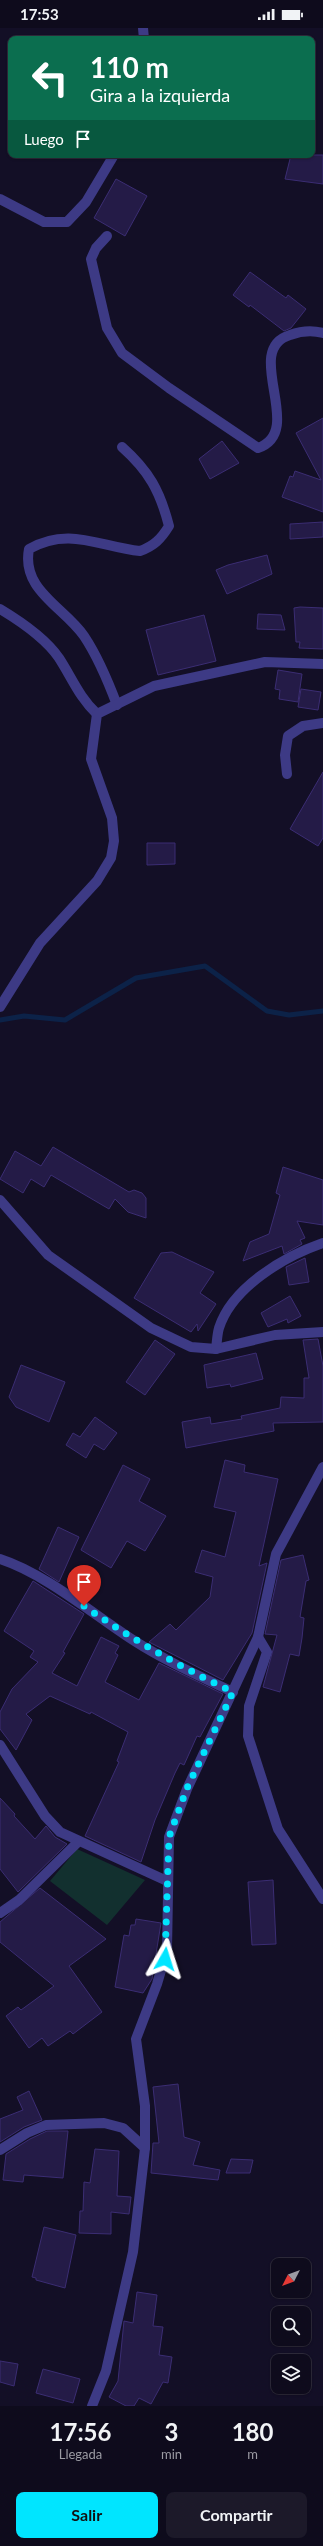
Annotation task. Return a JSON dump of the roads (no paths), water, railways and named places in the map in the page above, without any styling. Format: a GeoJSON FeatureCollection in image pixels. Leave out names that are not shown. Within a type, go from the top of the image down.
{"type":"FeatureCollection","features":[{"type":"Feature","properties":{"kind":"street"},"geometry":{"type":"LineString","coordinates":[[0,199],[44,222],[67,222],[86,202],[112,158]]}},
{"type":"Feature","properties":{"kind":"street"},"geometry":{"type":"LineString","coordinates":[[107,236],[96,248],[91,259],[107,328],[122,353],[169,388],[258,448],[267,445],[273,438],[277,424],[276,401],[270,363],[272,351],[278,341],[288,335],[300,332],[323,333]]}},
{"type":"Feature","properties":{"kind":"street"},"geometry":{"type":"LineString","coordinates":[[117,705],[95,654],[83,634],[38,590],[27,558],[29,549],[41,542],[60,537],[140,551],[152,547],[162,537],[169,526],[157,492],[142,465],[122,447]]}},
{"type":"Feature","properties":{"kind":"street"},"geometry":{"type":"LineString","coordinates":[[0,609],[40,638],[59,657],[74,687],[97,714],[91,759],[112,818],[114,841],[111,858],[97,881],[40,943],[0,1007]]}},
{"type":"Feature","properties":{"kind":"street"},"geometry":{"type":"LineString","coordinates":[[97,714],[154,686],[265,662],[323,664]]}},
{"type":"Feature","properties":{"kind":"street"},"geometry":{"type":"LineString","coordinates":[[287,774],[286,754],[288,736],[303,726],[323,723]]}},
{"type":"Feature","properties":{"kind":"street"},"geometry":{"type":"LineString","coordinates":[[0,1200],[48,1255],[151,1328],[191,1346],[216,1349],[275,1335],[323,1332]]}},
{"type":"Feature","properties":{"kind":"street"},"geometry":{"type":"LineString","coordinates":[[216,1349],[219,1328],[226,1315],[256,1278],[296,1252],[323,1243]]}},
{"type":"Feature","properties":{"kind":"street"},"geometry":{"type":"LineString","coordinates":[[92,2406],[106,2371],[133,2252],[146,2148],[145,2106],[136,2039],[165,1959],[168,1911],[167,1881],[169,1837],[187,1788],[258,1637],[276,1554],[323,1467]]}},
{"type":"Feature","properties":{"kind":"street"},"geometry":{"type":"LineString","coordinates":[[0,1559],[59,1590],[133,1640],[183,1669],[233,1692]]}},
{"type":"Feature","properties":{"kind":"street"},"geometry":{"type":"LineString","coordinates":[[258,1637],[267,1652],[249,1706],[248,1736],[278,1829],[323,1899]]}},
{"type":"Feature","properties":{"kind":"street"},"geometry":{"type":"LineString","coordinates":[[0,1745],[44,1816],[60,1832],[78,1842],[167,1881]]}},
{"type":"Feature","properties":{"kind":"street"},"geometry":{"type":"LineString","coordinates":[[0,1913],[19,1900],[78,1842]]}},
{"type":"Feature","properties":{"kind":"street"},"geometry":{"type":"LineString","coordinates":[[0,2150],[27,2132],[46,2125],[104,2123],[123,2128],[146,2148]]}},
{"type":"Feature","properties":{"kind":"waterway"},"geometry":{"type":"LineString","coordinates":[[0,1020],[24,1016],[65,1020],[136,978],[205,966],[267,1011],[289,1015],[323,1011]]}}]}
